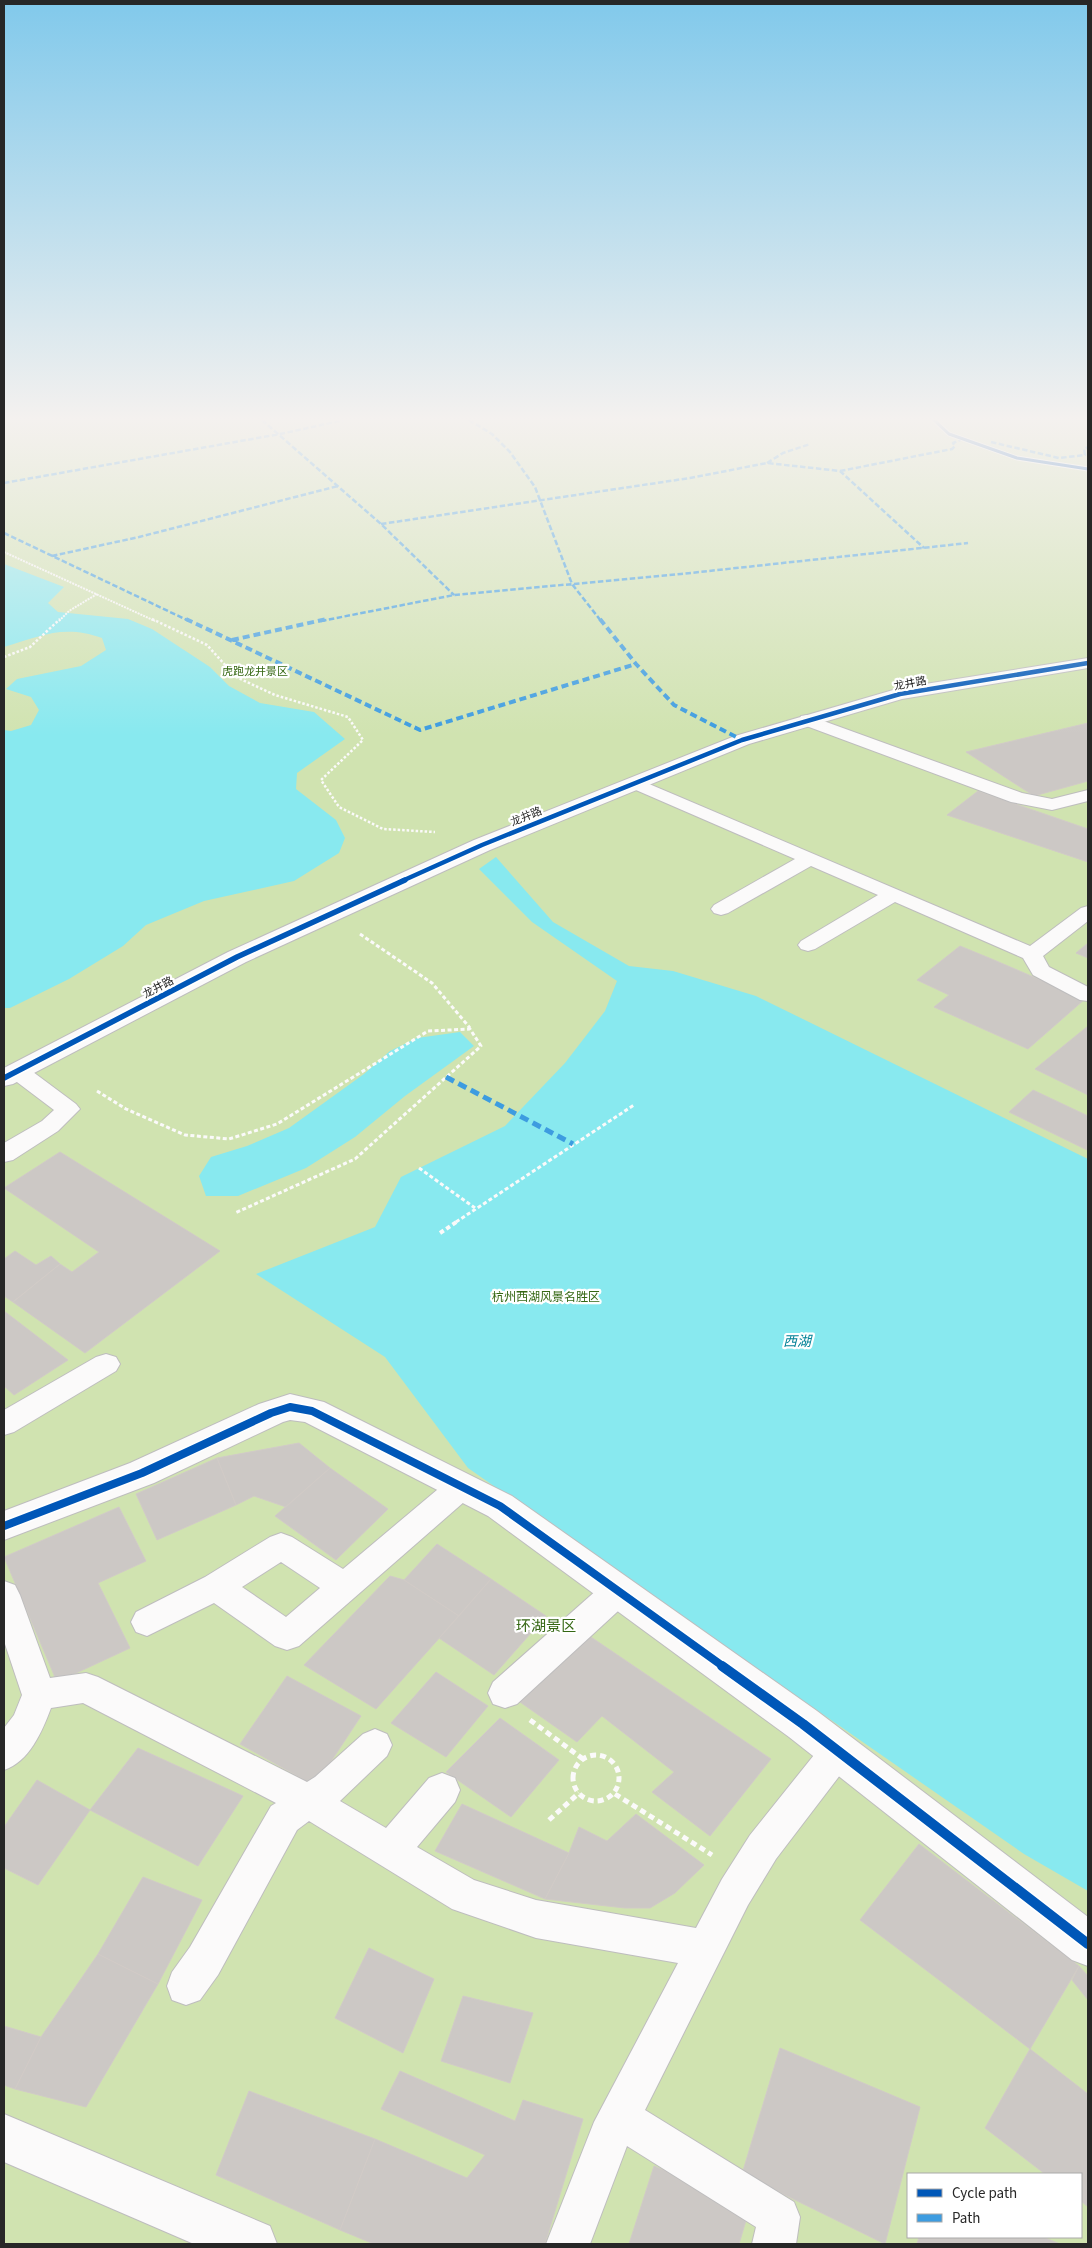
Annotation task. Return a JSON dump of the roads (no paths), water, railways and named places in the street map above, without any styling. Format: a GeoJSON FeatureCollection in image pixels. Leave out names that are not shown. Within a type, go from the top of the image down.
{"type":"FeatureCollection","features":[{"type":"Feature","properties":{"kind":"street","name":"龙井路"},"geometry":{"type":"LineString","coordinates":[[10,1075],[237,957],[482,845],[742,740],[900,694],[1088,663]]}},
{"type":"Feature","properties":{"kind":"street"},"geometry":{"type":"LineString","coordinates":[[4,1526],[142,1473],[271,1413],[290,1407],[312,1411],[500,1506],[838,1751],[1088,1944]]}},
{"type":"Feature","properties":{"kind":"street"},"geometry":{"type":"LineString","coordinates":[[4,2138],[252,2244]]}},
{"type":"Feature","properties":{"kind":"lane"},"geometry":{"type":"LineString","coordinates":[[807,720],[1017,798],[1052,805],[1088,795]]}},
{"type":"Feature","properties":{"kind":"lane"},"geometry":{"type":"LineString","coordinates":[[635,783],[1032,954],[1040,971],[1088,995]]}},
{"type":"Feature","properties":{"kind":"lane"},"geometry":{"type":"LineString","coordinates":[[721,909],[810,858]]}},
{"type":"Feature","properties":{"kind":"lane"},"geometry":{"type":"LineString","coordinates":[[808,945],[894,894]]}},
{"type":"Feature","properties":{"kind":"lane"},"geometry":{"type":"LineString","coordinates":[[1032,954],[1088,912]]}},
{"type":"Feature","properties":{"kind":"lane"},"geometry":{"type":"LineString","coordinates":[[4,1154],[50,1126],[68,1109],[10,1075]]}},
{"type":"Feature","properties":{"kind":"lane"},"geometry":{"type":"LineString","coordinates":[[4,1424],[106,1364]]}},
{"type":"Feature","properties":{"kind":"lane"},"geometry":{"type":"LineString","coordinates":[[216,1587],[287,1636],[461,1487]]}},
{"type":"Feature","properties":{"kind":"lane"},"geometry":{"type":"LineString","coordinates":[[147,1622],[216,1587],[281,1546],[344,1587]]}},
{"type":"Feature","properties":{"kind":"lane"},"geometry":{"type":"LineString","coordinates":[[504,1693],[618,1591]]}},
{"type":"Feature","properties":{"kind":"lane"},"geometry":{"type":"LineString","coordinates":[[4,1595],[39,1695],[26,1725],[4,1754]]}},
{"type":"Feature","properties":{"kind":"lane"},"geometry":{"type":"LineString","coordinates":[[39,1695],[86,1688],[308,1801],[465,1896],[536,1919],[705,1949]]}},
{"type":"Feature","properties":{"kind":"lane"},"geometry":{"type":"LineString","coordinates":[[186,1986],[204,1961],[284,1818],[328,1789],[375,1745]]}},
{"type":"Feature","properties":{"kind":"lane"},"geometry":{"type":"LineString","coordinates":[[568,2244],[609,2137],[705,1949],[763,1847],[838,1751]]}},
{"type":"Feature","properties":{"kind":"lane"},"geometry":{"type":"LineString","coordinates":[[390,1852],[442,1790]]}},
{"type":"Feature","properties":{"kind":"lane"},"geometry":{"type":"LineString","coordinates":[[619,2117],[779,2217],[774,2244]]}},
{"type":"Feature","properties":{"kind":"water"},"geometry":{"type":"Polygon","coordinates":[[[4,564],[64,587],[48,603],[58,612],[128,619],[152,629],[210,667],[229,686],[260,703],[314,712],[345,739],[297,773],[296,789],[336,820],[345,838],[339,853],[294,881],[204,901],[146,925],[123,946],[69,979],[10,1008],[4,1008],[4,730],[11,731],[31,725],[39,710],[31,697],[6,689],[17,679],[81,666],[106,650],[102,638],[76,632],[52,633],[4,647],[4,564]]]}},
{"type":"Feature","properties":{"kind":"water","name":"西湖"},"geometry":{"type":"Polygon","coordinates":[[[496,857],[553,922],[629,966],[673,971],[756,996],[1088,1159],[1088,1891],[1024,1854],[468,1468],[385,1357],[256,1274],[375,1227],[401,1177],[505,1126],[565,1063],[605,1011],[617,981],[532,922],[479,869],[496,857]]]}},
{"type":"Feature","properties":{"kind":"water"},"geometry":{"type":"Polygon","coordinates":[[[460,1032],[474,1046],[405,1096],[355,1137],[306,1168],[238,1196],[206,1196],[199,1176],[211,1157],[247,1146],[289,1128],[364,1074],[390,1051],[417,1038],[460,1032]]]}},
{"type":"Feature","properties":{"kind":"park label","name":"虎跑龙井景区"},"geometry":{"type":"Point","coordinates":[255,671]}},
{"type":"Feature","properties":{"kind":"park label","name":"杭州西湖风景名胜区"},"geometry":{"type":"Point","coordinates":[546,1297]}},
{"type":"Feature","properties":{"kind":"park label","name":"环湖景区"},"geometry":{"type":"Point","coordinates":[546,1626]}}]}
